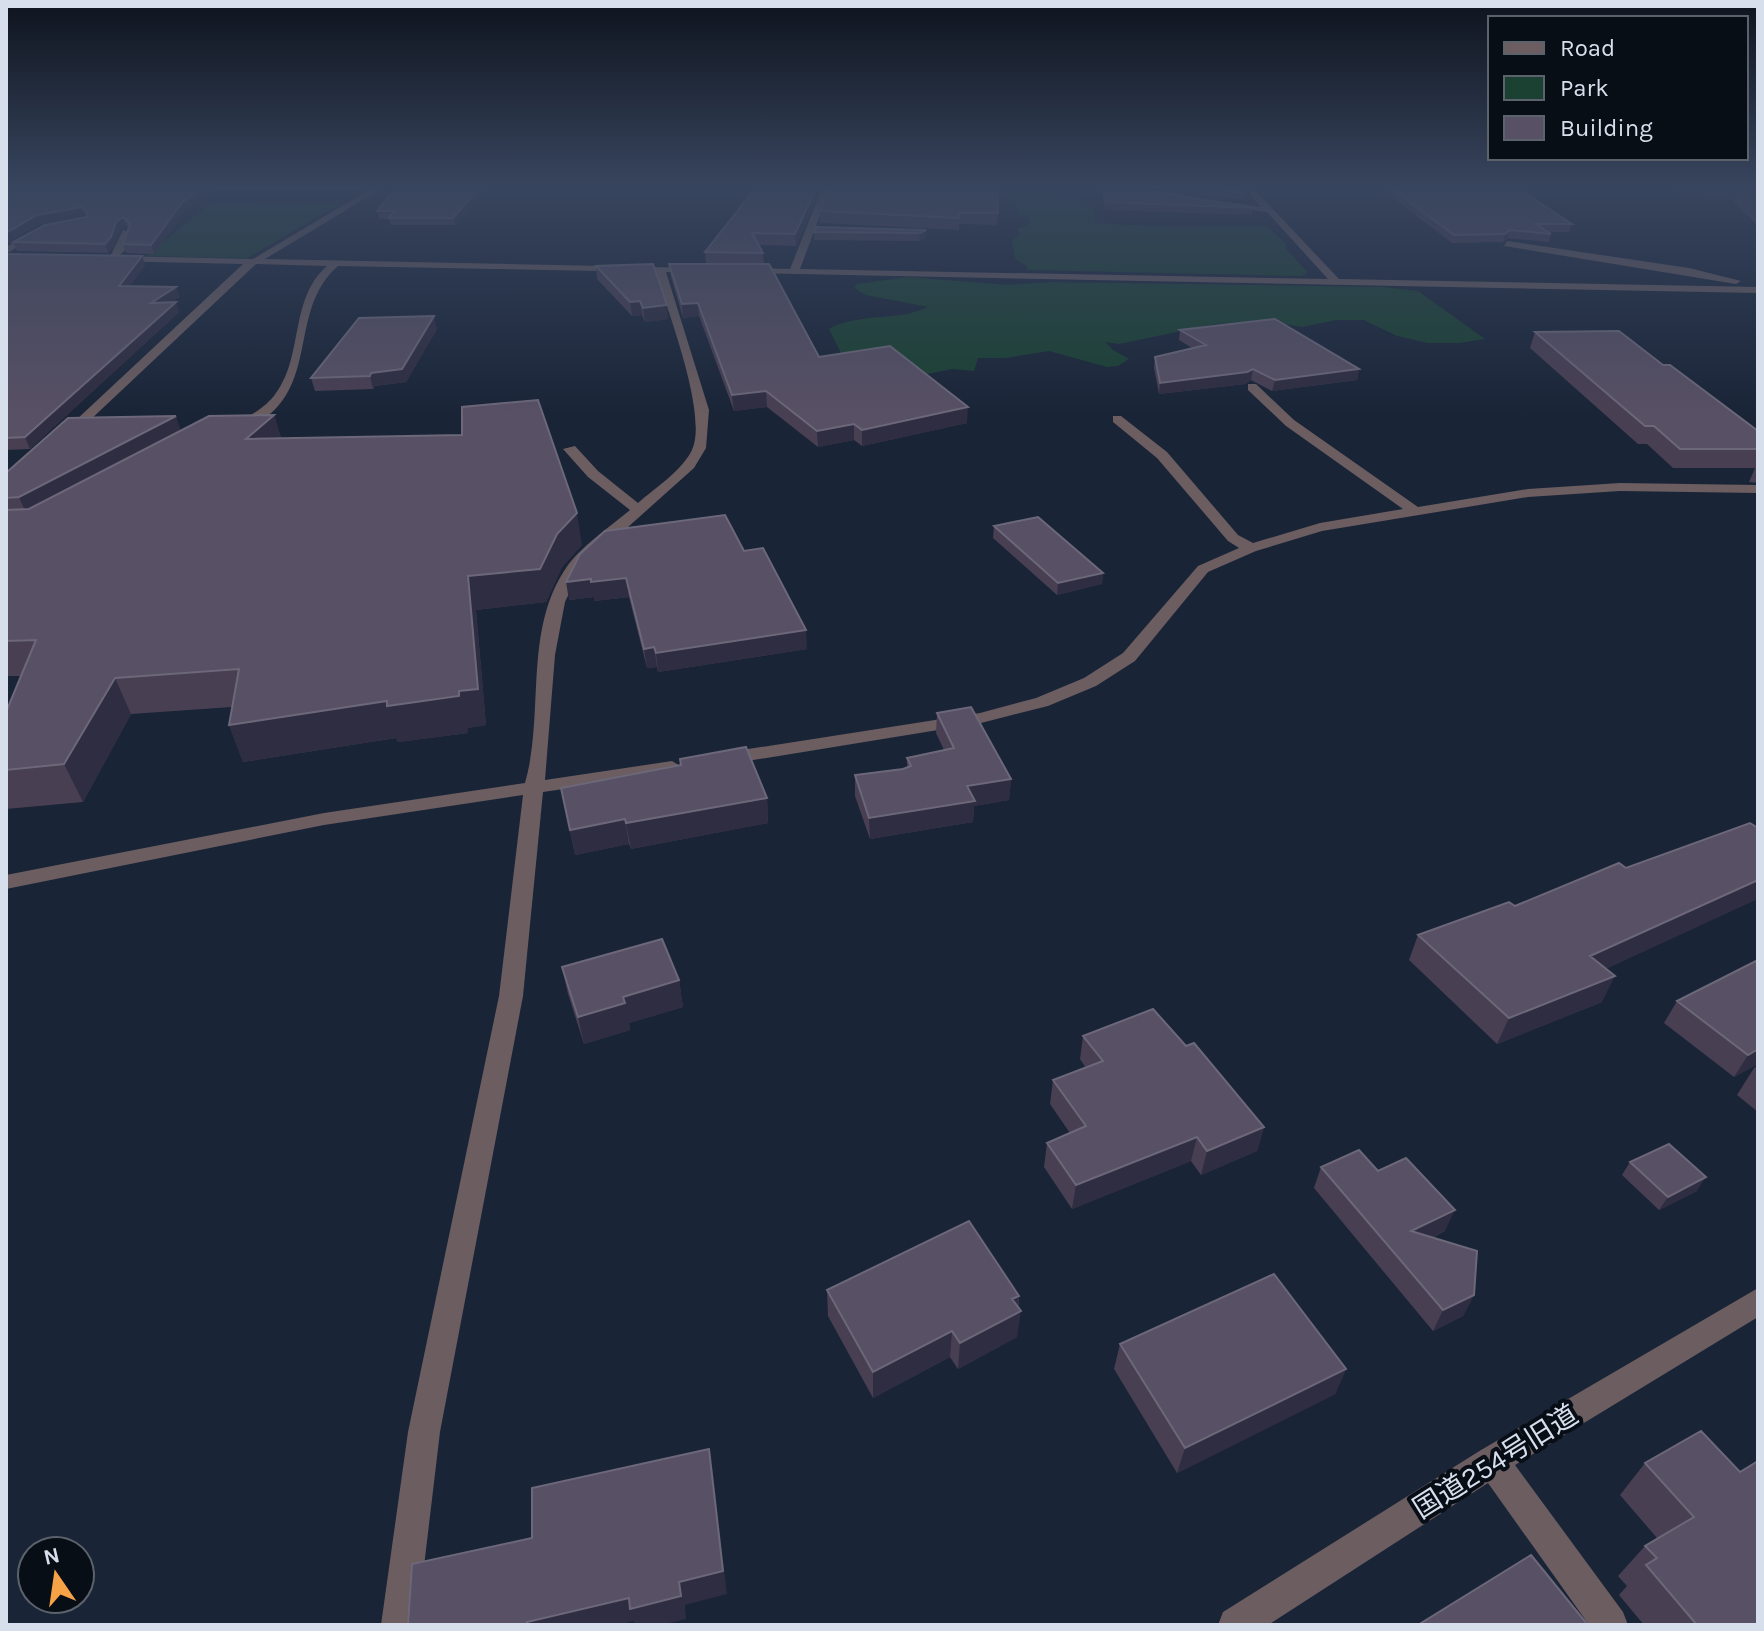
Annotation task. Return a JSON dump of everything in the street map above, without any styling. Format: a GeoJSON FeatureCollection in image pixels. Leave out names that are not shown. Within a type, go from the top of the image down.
{"type":"FeatureCollection","features":[{"type":"Feature","properties":{"kind":"street"},"geometry":{"type":"LineString","coordinates":[[52,448],[253,262]]}},
{"type":"Feature","properties":{"kind":"street"},"geometry":{"type":"LineString","coordinates":[[217,439],[256,417],[283,393],[299,353],[310,292],[337,262]]}},
{"type":"Feature","properties":{"kind":"street"},"geometry":{"type":"LineString","coordinates":[[342,262],[705,270]]}},
{"type":"Feature","properties":{"kind":"street"},"geometry":{"type":"LineString","coordinates":[[794,272],[798,262]]}},
{"type":"Feature","properties":{"kind":"street"},"geometry":{"type":"LineString","coordinates":[[1318,262],[1338,284]]}},
{"type":"Feature","properties":{"kind":"street"},"geometry":{"type":"LineString","coordinates":[[1626,262],[1689,271],[1758,289]]}},
{"type":"Feature","properties":{"kind":"street"},"geometry":{"type":"LineString","coordinates":[[399,1625],[424,1432],[511,996],[533,790],[538,772],[547,655],[557,602],[573,568],[689,465],[700,448],[703,410],[660,269]]}},
{"type":"Feature","properties":{"kind":"street"},"geometry":{"type":"LineString","coordinates":[[734,271],[1758,289]]}},
{"type":"Feature","properties":{"kind":"street"},"geometry":{"type":"LineString","coordinates":[[1252,387],[1290,423],[1415,511]]}},
{"type":"Feature","properties":{"kind":"street"},"geometry":{"type":"LineString","coordinates":[[1117,419],[1162,455],[1233,538],[1251,548]]}},
{"type":"Feature","properties":{"kind":"street"},"geometry":{"type":"LineString","coordinates":[[570,449],[593,474],[638,510]]}},
{"type":"Feature","properties":{"kind":"street"},"geometry":{"type":"LineString","coordinates":[[6,882],[324,819],[533,790],[981,718],[1042,702],[1090,682],[1129,657],[1203,569],[1251,548],[1320,527],[1528,493],[1620,487],[1758,489]]}},
{"type":"Feature","properties":{"kind":"street","name":"国道254号旧道"},"geometry":{"type":"LineString","coordinates":[[1236,1625],[1492,1461],[1758,1301]]}},
{"type":"Feature","properties":{"kind":"street"},"geometry":{"type":"LineString","coordinates":[[1492,1461],[1610,1625]]}},
{"type":"Feature","properties":{"kind":"green space"},"geometry":{"type":"Polygon","coordinates":[[[1020,262],[1298,262],[1308,273],[1301,276],[1027,270],[1027,266],[1020,262]]]}},
{"type":"Feature","properties":{"kind":"green space"},"geometry":{"type":"Polygon","coordinates":[[[908,277],[1008,285],[1049,282],[1384,287],[1418,291],[1485,339],[1428,343],[1397,336],[1364,320],[1336,320],[1302,327],[1265,321],[1215,324],[1119,344],[1105,342],[1129,359],[1118,366],[1107,367],[1049,351],[1005,358],[978,358],[974,371],[952,369],[922,375],[842,355],[829,329],[853,320],[916,312],[928,307],[866,295],[854,288],[857,284],[908,277]]]}},
{"type":"Feature","properties":{"kind":"building"},"geometry":{"type":"Polygon","coordinates":[[[6,262],[137,262],[119,286],[176,287],[151,303],[176,302],[25,437],[6,438],[6,262]]]}},
{"type":"Feature","properties":{"kind":"building"},"geometry":{"type":"Polygon","coordinates":[[[653,264],[667,305],[643,308],[640,301],[630,302],[596,266],[653,264]]]}},
{"type":"Feature","properties":{"kind":"building"},"geometry":{"type":"Polygon","coordinates":[[[669,264],[769,264],[819,357],[890,346],[968,407],[862,430],[854,424],[817,431],[766,391],[732,395],[698,303],[682,304],[669,264]]]}},
{"type":"Feature","properties":{"kind":"building"},"geometry":{"type":"Polygon","coordinates":[[[434,316],[402,369],[371,373],[370,376],[311,378],[359,318],[434,316]]]}},
{"type":"Feature","properties":{"kind":"building"},"geometry":{"type":"Polygon","coordinates":[[[1275,319],[1359,369],[1275,380],[1253,369],[1160,383],[1155,357],[1206,345],[1180,330],[1275,319]]]}},
{"type":"Feature","properties":{"kind":"building"},"geometry":{"type":"Polygon","coordinates":[[[1619,331],[1758,431],[1758,449],[1680,449],[1654,426],[1645,426],[1535,332],[1619,331]]]}},
{"type":"Feature","properties":{"kind":"building"},"geometry":{"type":"Polygon","coordinates":[[[538,400],[577,513],[557,534],[540,569],[468,576],[478,689],[459,691],[459,696],[387,706],[387,701],[229,725],[239,669],[115,678],[64,764],[6,770],[6,712],[36,640],[6,641],[6,510],[29,509],[209,416],[274,415],[246,439],[462,435],[462,407],[538,400]]]}},
{"type":"Feature","properties":{"kind":"building"},"geometry":{"type":"Polygon","coordinates":[[[176,416],[19,497],[6,498],[6,473],[68,418],[176,416]]]}},
{"type":"Feature","properties":{"kind":"building"},"geometry":{"type":"Polygon","coordinates":[[[725,515],[744,551],[763,548],[806,630],[656,653],[654,647],[644,649],[626,578],[566,582],[580,554],[605,531],[725,515]]]}},
{"type":"Feature","properties":{"kind":"building"},"geometry":{"type":"Polygon","coordinates":[[[1038,517],[1103,573],[1058,583],[994,526],[1038,517]]]}},
{"type":"Feature","properties":{"kind":"building"},"geometry":{"type":"Polygon","coordinates":[[[971,707],[1011,779],[967,786],[975,801],[869,818],[855,775],[903,769],[911,766],[907,758],[954,748],[937,713],[971,707]]]}},
{"type":"Feature","properties":{"kind":"building"},"geometry":{"type":"Polygon","coordinates":[[[746,747],[767,798],[570,830],[561,788],[681,765],[680,759],[746,747]]]}},
{"type":"Feature","properties":{"kind":"building"},"geometry":{"type":"Polygon","coordinates":[[[1750,823],[1758,828],[1758,880],[1590,956],[1615,976],[1509,1018],[1418,935],[1509,902],[1515,906],[1619,863],[1626,868],[1750,823]]]}},
{"type":"Feature","properties":{"kind":"building"},"geometry":{"type":"Polygon","coordinates":[[[662,939],[679,980],[623,997],[625,1003],[578,1017],[562,967],[662,939]]]}},
{"type":"Feature","properties":{"kind":"building"},"geometry":{"type":"Polygon","coordinates":[[[1758,960],[1758,1049],[1748,1055],[1677,1001],[1758,960]]]}},
{"type":"Feature","properties":{"kind":"building"},"geometry":{"type":"Polygon","coordinates":[[[1153,1009],[1186,1046],[1194,1043],[1264,1127],[1207,1151],[1197,1137],[1076,1185],[1047,1143],[1086,1126],[1053,1080],[1103,1061],[1083,1036],[1153,1009]]]}},
{"type":"Feature","properties":{"kind":"building"},"geometry":{"type":"Polygon","coordinates":[[[1669,1144],[1706,1177],[1668,1197],[1630,1162],[1669,1144]]]}},
{"type":"Feature","properties":{"kind":"building"},"geometry":{"type":"Polygon","coordinates":[[[1359,1150],[1378,1171],[1406,1158],[1455,1210],[1411,1231],[1477,1251],[1474,1295],[1443,1310],[1321,1167],[1359,1150]]]}},
{"type":"Feature","properties":{"kind":"building"},"geometry":{"type":"Polygon","coordinates":[[[969,1221],[1019,1296],[1012,1299],[1021,1311],[960,1343],[952,1331],[873,1372],[827,1290],[969,1221]]]}},
{"type":"Feature","properties":{"kind":"building"},"geometry":{"type":"Polygon","coordinates":[[[1274,1274],[1346,1369],[1185,1448],[1120,1344],[1274,1274]]]}},
{"type":"Feature","properties":{"kind":"building"},"geometry":{"type":"Polygon","coordinates":[[[1701,1431],[1740,1472],[1758,1461],[1758,1625],[1697,1625],[1646,1565],[1657,1558],[1645,1546],[1694,1517],[1645,1463],[1701,1431]]]}},
{"type":"Feature","properties":{"kind":"building"},"geometry":{"type":"Polygon","coordinates":[[[709,1449],[723,1571],[679,1582],[681,1596],[630,1609],[629,1598],[527,1622],[527,1625],[408,1625],[412,1564],[532,1538],[532,1488],[709,1449]]]}},
{"type":"Feature","properties":{"kind":"building"},"geometry":{"type":"Polygon","coordinates":[[[1531,1555],[1588,1625],[1418,1625],[1531,1555]]]}}]}
